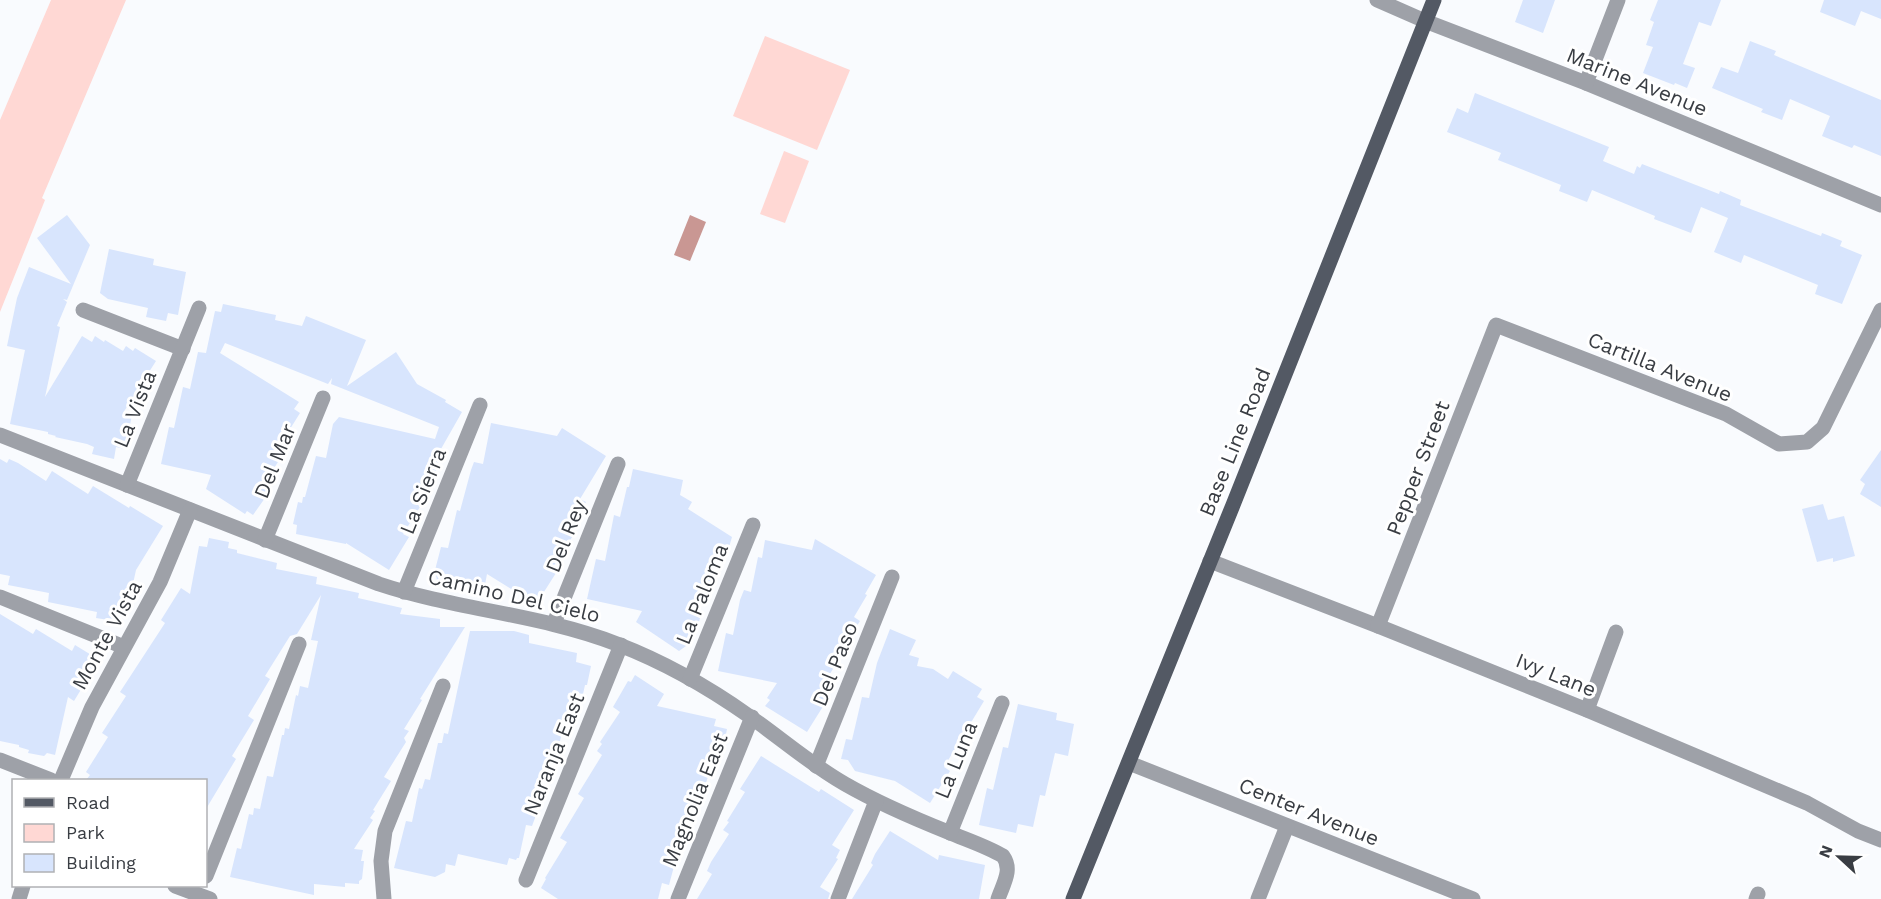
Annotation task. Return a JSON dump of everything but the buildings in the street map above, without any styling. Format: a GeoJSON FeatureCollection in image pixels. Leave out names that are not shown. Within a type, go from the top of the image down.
{"type":"FeatureCollection","features":[{"type":"Feature","properties":{"kind":"main road","name":"Base Line Road"},"geometry":{"type":"LineString","coordinates":[[1073,899],[1434,0]]}},
{"type":"Feature","properties":{"kind":"street","name":"Marine Avenue"},"geometry":{"type":"LineString","coordinates":[[1377,0],[1881,204]]}},
{"type":"Feature","properties":{"kind":"street"},"geometry":{"type":"LineString","coordinates":[[1586,83],[1618,0]]}},
{"type":"Feature","properties":{"kind":"street","name":"La Vista"},"geometry":{"type":"LineString","coordinates":[[127,485],[199,308]]}},
{"type":"Feature","properties":{"kind":"street"},"geometry":{"type":"LineString","coordinates":[[83,310],[183,349]]}},
{"type":"Feature","properties":{"kind":"street","name":"Cartilla Avenue"},"geometry":{"type":"LineString","coordinates":[[1496,325],[1726,414],[1779,444],[1807,442],[1823,428],[1881,310]]}},
{"type":"Feature","properties":{"kind":"street","name":"Pepper Street"},"geometry":{"type":"LineString","coordinates":[[1378,626],[1496,325]]}},
{"type":"Feature","properties":{"kind":"street","name":"Del Mar"},"geometry":{"type":"LineString","coordinates":[[265,540],[323,398]]}},
{"type":"Feature","properties":{"kind":"street","name":"La Sierra"},"geometry":{"type":"LineString","coordinates":[[404,592],[480,405]]}},
{"type":"Feature","properties":{"kind":"street","name":"Camino Del Cielo"},"geometry":{"type":"LineString","coordinates":[[0,435],[265,540],[404,592],[451,604],[554,623],[621,645],[713,691],[752,717],[816,766],[876,801],[1003,856],[1008,862],[1006,878],[998,899]]}},
{"type":"Feature","properties":{"kind":"street","name":"Del Rey"},"geometry":{"type":"LineString","coordinates":[[554,623],[618,464]]}},
{"type":"Feature","properties":{"kind":"street","name":"Monte Vista"},"geometry":{"type":"LineString","coordinates":[[61,779],[92,707],[160,582],[190,510]]}},
{"type":"Feature","properties":{"kind":"street","name":"La Paloma"},"geometry":{"type":"LineString","coordinates":[[690,679],[753,525]]}},
{"type":"Feature","properties":{"kind":"street","name":"Ivy Lane"},"geometry":{"type":"LineString","coordinates":[[1210,561],[1587,711],[1808,803],[1858,831],[1881,840]]}},
{"type":"Feature","properties":{"kind":"street","name":"Del Paso"},"geometry":{"type":"LineString","coordinates":[[816,766],[892,577]]}},
{"type":"Feature","properties":{"kind":"street"},"geometry":{"type":"LineString","coordinates":[[0,597],[124,647]]}},
{"type":"Feature","properties":{"kind":"street"},"geometry":{"type":"LineString","coordinates":[[1587,711],[1616,632]]}},
{"type":"Feature","properties":{"kind":"street"},"geometry":{"type":"LineString","coordinates":[[207,874],[299,644]]}},
{"type":"Feature","properties":{"kind":"street","name":"Naranja East"},"geometry":{"type":"LineString","coordinates":[[526,880],[621,645]]}},
{"type":"Feature","properties":{"kind":"street"},"geometry":{"type":"LineString","coordinates":[[384,899],[381,861],[385,831],[443,686]]}},
{"type":"Feature","properties":{"kind":"street","name":"La Luna"},"geometry":{"type":"LineString","coordinates":[[950,833],[1002,703]]}},
{"type":"Feature","properties":{"kind":"street","name":"Magnolia East"},"geometry":{"type":"LineString","coordinates":[[678,899],[752,717]]}},
{"type":"Feature","properties":{"kind":"street"},"geometry":{"type":"LineString","coordinates":[[0,760],[48,779]]}},
{"type":"Feature","properties":{"kind":"street","name":"Center Avenue"},"geometry":{"type":"LineString","coordinates":[[1129,763],[1473,899]]}},
{"type":"Feature","properties":{"kind":"street"},"geometry":{"type":"LineString","coordinates":[[838,899],[876,801]]}},
{"type":"Feature","properties":{"kind":"street"},"geometry":{"type":"LineString","coordinates":[[1258,899],[1287,826]]}},
{"type":"Feature","properties":{"kind":"street"},"geometry":{"type":"LineString","coordinates":[[182,887],[203,893]]}},
{"type":"Feature","properties":{"kind":"green space"},"geometry":{"type":"Polygon","coordinates":[[[51,0],[126,0],[42,198],[45,200],[0,312],[0,120],[51,0]]]}},
{"type":"Feature","properties":{"kind":"green space"},"geometry":{"type":"Polygon","coordinates":[[[765,36],[850,70],[817,150],[733,116],[765,36]]]}},
{"type":"Feature","properties":{"kind":"green space"},"geometry":{"type":"Polygon","coordinates":[[[784,151],[809,161],[785,223],[760,214],[784,151]]]}},
{"type":"Feature","properties":{"kind":"shaded area"},"geometry":{"type":"Polygon","coordinates":[[[690,215],[706,222],[690,261],[674,255],[690,215]]]}}]}
